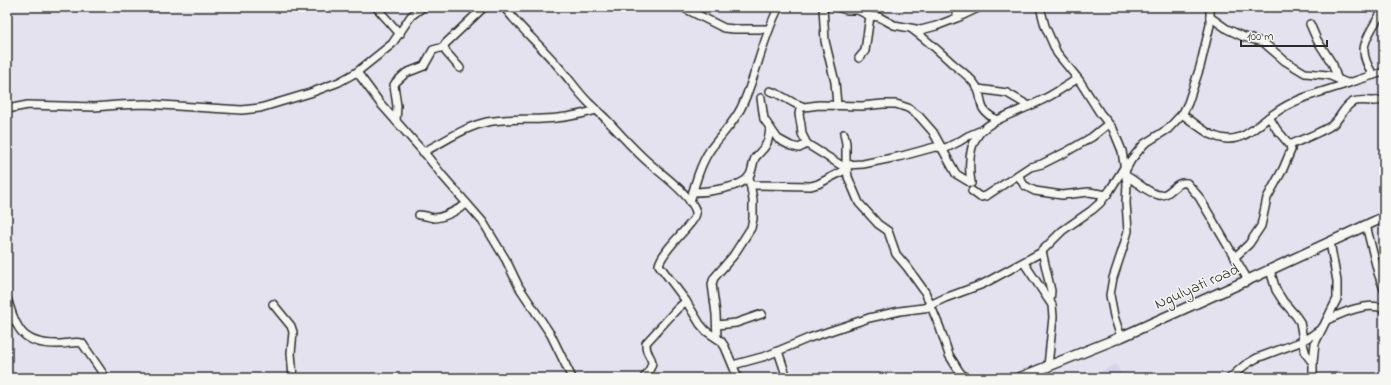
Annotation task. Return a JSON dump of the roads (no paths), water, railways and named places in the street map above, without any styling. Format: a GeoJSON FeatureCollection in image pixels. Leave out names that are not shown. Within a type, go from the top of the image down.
{"type":"FeatureCollection","features":[{"type":"Feature","properties":{"kind":"main road","name":"Ngulyati road"},"geometry":{"type":"LineString","coordinates":[[1019,378],[1121,337],[1384,217]]}},
{"type":"Feature","properties":{"kind":"street"},"geometry":{"type":"LineString","coordinates":[[376,7],[400,34]]}},
{"type":"Feature","properties":{"kind":"street"},"geometry":{"type":"LineString","coordinates":[[7,109],[28,105],[94,107],[145,104],[242,110],[260,108],[310,93],[339,82],[357,72],[382,54],[400,34],[411,16],[423,7]]}},
{"type":"Feature","properties":{"kind":"street"},"geometry":{"type":"LineString","coordinates":[[396,121],[397,106],[394,85],[396,82],[406,73],[424,66],[433,50],[444,47],[445,44],[484,7]]}},
{"type":"Feature","properties":{"kind":"street"},"geometry":{"type":"LineString","coordinates":[[504,7],[543,49],[589,103],[640,155],[669,178],[696,211],[696,214],[687,227],[667,249],[658,265],[686,301],[700,324],[726,347],[738,378]]}},
{"type":"Feature","properties":{"kind":"street"},"geometry":{"type":"LineString","coordinates":[[682,7],[724,28],[769,29]]}},
{"type":"Feature","properties":{"kind":"street"},"geometry":{"type":"LineString","coordinates":[[690,202],[703,161],[734,120],[741,107],[751,84],[769,29],[779,7]]}},
{"type":"Feature","properties":{"kind":"street"},"geometry":{"type":"LineString","coordinates":[[823,7],[825,41],[835,82],[837,105]]}},
{"type":"Feature","properties":{"kind":"street"},"geometry":{"type":"LineString","coordinates":[[836,7],[847,10],[858,10],[870,16],[879,17],[894,25],[921,30],[960,17],[980,7]]}},
{"type":"Feature","properties":{"kind":"street"},"geometry":{"type":"LineString","coordinates":[[953,7],[960,17]]}},
{"type":"Feature","properties":{"kind":"street"},"geometry":{"type":"LineString","coordinates":[[1040,7],[1045,26],[1057,53],[1116,135],[1122,151],[1125,171],[1128,231],[1113,278],[1110,295],[1114,316],[1121,337]]}},
{"type":"Feature","properties":{"kind":"street"},"geometry":{"type":"LineString","coordinates":[[733,365],[766,356],[809,338],[869,318],[931,306],[945,298],[983,284],[1024,263],[1042,251],[1062,231],[1092,210],[1107,195],[1144,144],[1168,129],[1182,114],[1188,103],[1200,67],[1210,25],[1210,7]]}},
{"type":"Feature","properties":{"kind":"street"},"geometry":{"type":"LineString","coordinates":[[1374,75],[1364,57],[1364,49],[1373,26],[1384,9]]}},
{"type":"Feature","properties":{"kind":"street"},"geometry":{"type":"LineString","coordinates":[[859,58],[865,51],[870,16]]}},
{"type":"Feature","properties":{"kind":"street"},"geometry":{"type":"LineString","coordinates":[[1210,17],[1227,29],[1244,37],[1263,42],[1285,61],[1305,73],[1328,75],[1347,83]]}},
{"type":"Feature","properties":{"kind":"street"},"geometry":{"type":"LineString","coordinates":[[1310,24],[1317,40],[1330,58],[1337,78]]}},
{"type":"Feature","properties":{"kind":"street"},"geometry":{"type":"LineString","coordinates":[[912,29],[932,44],[967,75],[978,89],[982,107],[989,116],[997,120]]}},
{"type":"Feature","properties":{"kind":"street"},"geometry":{"type":"LineString","coordinates":[[444,47],[446,52],[460,68]]}},
{"type":"Feature","properties":{"kind":"street"},"geometry":{"type":"LineString","coordinates":[[357,72],[380,103],[424,152],[483,222],[506,260],[519,287],[551,335],[572,378]]}},
{"type":"Feature","properties":{"kind":"street"},"geometry":{"type":"LineString","coordinates":[[1182,114],[1217,138],[1235,138],[1248,133],[1276,112],[1304,98],[1384,72]]}},
{"type":"Feature","properties":{"kind":"street"},"geometry":{"type":"LineString","coordinates":[[750,185],[811,186],[818,184],[846,167],[915,153],[935,147],[946,148],[982,130],[997,120],[1054,93],[1077,79]]}},
{"type":"Feature","properties":{"kind":"street"},"geometry":{"type":"LineString","coordinates":[[978,89],[1007,93],[1029,106]]}},
{"type":"Feature","properties":{"kind":"street"},"geometry":{"type":"LineString","coordinates":[[770,91],[801,106],[809,107],[819,105],[862,106],[872,104],[896,104],[908,108],[927,124],[956,174],[971,183],[970,152],[975,140],[982,130]]}},
{"type":"Feature","properties":{"kind":"street"},"geometry":{"type":"LineString","coordinates":[[761,98],[764,119],[778,139],[799,148],[807,144]]}},
{"type":"Feature","properties":{"kind":"street"},"geometry":{"type":"LineString","coordinates":[[1290,145],[1332,125],[1346,108],[1354,102],[1378,102],[1384,99]]}},
{"type":"Feature","properties":{"kind":"street"},"geometry":{"type":"LineString","coordinates":[[801,106],[799,114],[800,125],[802,134],[807,144],[846,167]]}},
{"type":"Feature","properties":{"kind":"street"},"geometry":{"type":"LineString","coordinates":[[424,152],[461,132],[489,122],[506,119],[558,118],[597,110]]}},
{"type":"Feature","properties":{"kind":"street"},"geometry":{"type":"LineString","coordinates":[[1235,257],[1249,244],[1261,226],[1267,198],[1283,169],[1291,150],[1290,145],[1277,130],[1269,117]]}},
{"type":"Feature","properties":{"kind":"street"},"geometry":{"type":"LineString","coordinates":[[972,191],[980,197],[986,196],[1030,167],[1042,164],[1066,152],[1108,124]]}},
{"type":"Feature","properties":{"kind":"street"},"geometry":{"type":"LineString","coordinates":[[717,338],[712,284],[714,278],[733,256],[751,228],[753,219],[753,200],[749,177],[755,158],[768,143],[770,128]]}},
{"type":"Feature","properties":{"kind":"street"},"geometry":{"type":"LineString","coordinates":[[844,134],[846,143],[846,167],[850,184],[859,203],[878,224],[888,230],[896,254],[925,292],[940,328],[948,355],[965,378]]}},
{"type":"Feature","properties":{"kind":"street"},"geometry":{"type":"LineString","coordinates":[[1125,171],[1152,192],[1160,196],[1166,194],[1180,183],[1187,184],[1199,198],[1248,280]]}},
{"type":"Feature","properties":{"kind":"street"},"geometry":{"type":"LineString","coordinates":[[1018,175],[1024,185],[1035,190],[1062,195],[1089,192],[1107,195]]}},
{"type":"Feature","properties":{"kind":"street"},"geometry":{"type":"LineString","coordinates":[[693,192],[703,192],[739,184],[749,177]]}},
{"type":"Feature","properties":{"kind":"street"},"geometry":{"type":"LineString","coordinates":[[418,216],[423,215],[433,218],[439,217],[467,204]]}},
{"type":"Feature","properties":{"kind":"street"},"geometry":{"type":"LineString","coordinates":[[1366,225],[1378,273],[1384,289]]}},
{"type":"Feature","properties":{"kind":"street"},"geometry":{"type":"LineString","coordinates":[[1313,378],[1315,343],[1337,299],[1337,281],[1330,242]]}},
{"type":"Feature","properties":{"kind":"street"},"geometry":{"type":"LineString","coordinates":[[1042,251],[1051,291],[1050,302]]}},
{"type":"Feature","properties":{"kind":"street"},"geometry":{"type":"LineString","coordinates":[[1024,263],[1052,305],[1053,317],[1048,366]]}},
{"type":"Feature","properties":{"kind":"street"},"geometry":{"type":"LineString","coordinates":[[1270,270],[1276,290],[1300,322],[1302,341],[1306,354],[1313,363]]}},
{"type":"Feature","properties":{"kind":"street"},"geometry":{"type":"LineString","coordinates":[[7,298],[14,322],[26,337],[36,342],[49,344],[82,343],[106,378]]}},
{"type":"Feature","properties":{"kind":"street"},"geometry":{"type":"LineString","coordinates":[[644,378],[651,368],[652,360],[647,350],[646,343],[663,323],[686,301]]}},
{"type":"Feature","properties":{"kind":"street"},"geometry":{"type":"LineString","coordinates":[[273,304],[291,326],[293,332],[291,352],[294,378]]}},
{"type":"Feature","properties":{"kind":"street"},"geometry":{"type":"LineString","coordinates":[[1230,378],[1245,365],[1257,358],[1302,341],[1325,323],[1348,311],[1370,307],[1380,307],[1384,309]]}},
{"type":"Feature","properties":{"kind":"street"},"geometry":{"type":"LineString","coordinates":[[717,326],[736,323],[762,314]]}},
{"type":"Feature","properties":{"kind":"street"},"geometry":{"type":"LineString","coordinates":[[778,351],[787,378]]}}]}
